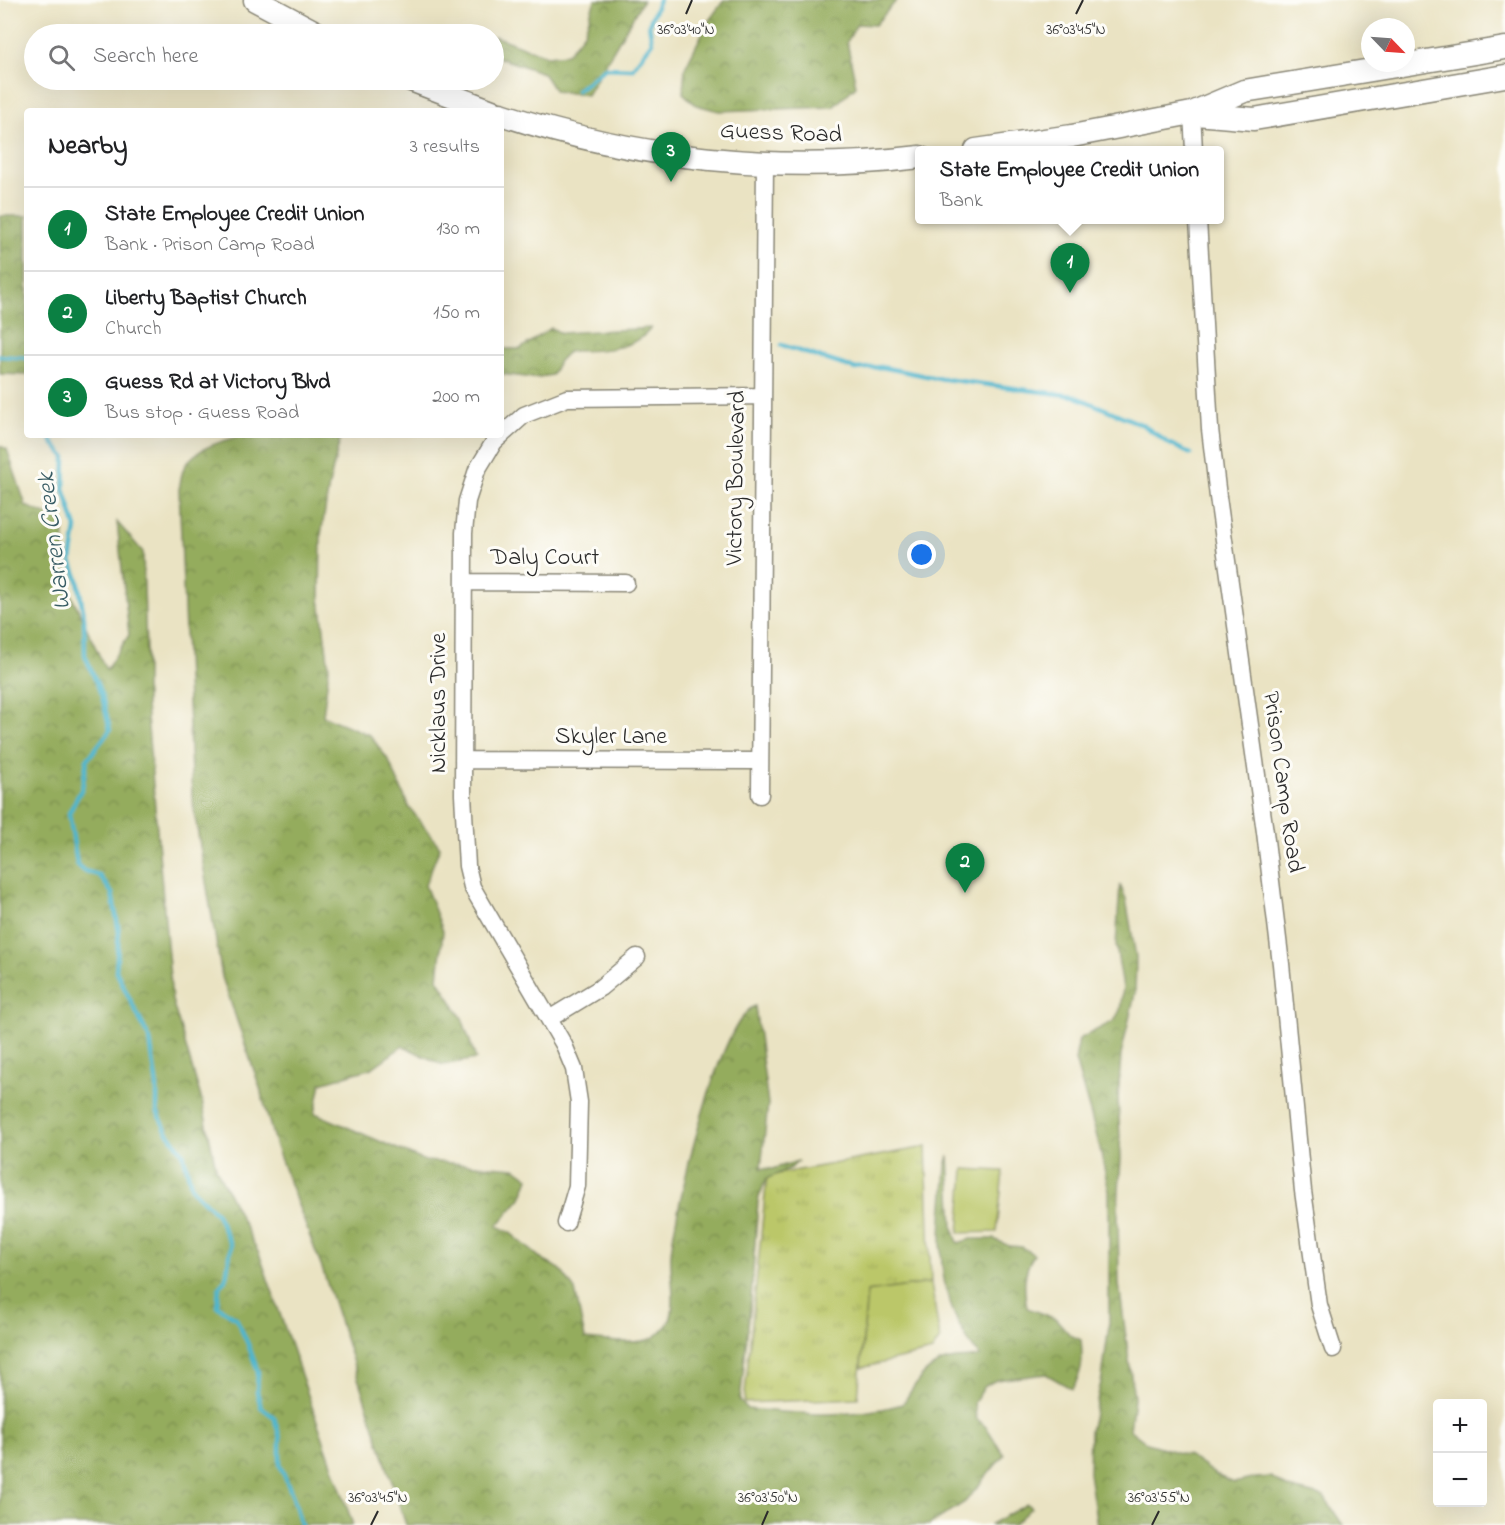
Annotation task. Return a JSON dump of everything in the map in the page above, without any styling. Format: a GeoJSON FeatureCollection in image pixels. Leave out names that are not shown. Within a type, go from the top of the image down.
{"type":"FeatureCollection","features":[{"type":"Feature","properties":{"kind":"main road"},"geometry":{"type":"LineString","coordinates":[[255,0],[300,24]]}},
{"type":"Feature","properties":{"kind":"main road"},"geometry":{"type":"LineString","coordinates":[[1003,146],[1072,136],[1192,113],[1244,91],[1505,48]]}},
{"type":"Feature","properties":{"kind":"main road"},"geometry":{"type":"LineString","coordinates":[[1192,113],[1254,119],[1505,76]]}},
{"type":"Feature","properties":{"kind":"main road"},"geometry":{"type":"LineString","coordinates":[[437,90],[484,108]]}},
{"type":"Feature","properties":{"kind":"main road","name":"Guess Road"},"geometry":{"type":"LineString","coordinates":[[504,115],[536,126],[596,141],[713,160],[827,165],[915,158]]}},
{"type":"Feature","properties":{"kind":"street"},"geometry":{"type":"LineString","coordinates":[[1192,113],[1194,146]]}},
{"type":"Feature","properties":{"kind":"street","name":"Victory Boulevard"},"geometry":{"type":"LineString","coordinates":[[759,795],[765,162]]}},
{"type":"Feature","properties":{"kind":"street","name":"Prison Camp Road"},"geometry":{"type":"LineString","coordinates":[[1198,224],[1210,429],[1218,497],[1265,832],[1305,1202],[1319,1305],[1333,1349]]}},
{"type":"Feature","properties":{"kind":"street","name":"Nicklaus Drive"},"geometry":{"type":"LineString","coordinates":[[504,433],[524,415],[567,398],[763,396]]}},
{"type":"Feature","properties":{"kind":"street","name":"Nicklaus Drive"},"geometry":{"type":"LineString","coordinates":[[498,438],[477,470],[467,501],[463,760],[467,866],[472,887],[564,1045],[574,1069],[579,1102],[577,1186],[566,1223]]}},
{"type":"Feature","properties":{"kind":"street","name":"Daly Court"},"geometry":{"type":"LineString","coordinates":[[464,582],[626,583]]}},
{"type":"Feature","properties":{"kind":"street","name":"Skyler Lane"},"geometry":{"type":"LineString","coordinates":[[463,760],[759,761]]}},
{"type":"Feature","properties":{"kind":"street"},"geometry":{"type":"LineString","coordinates":[[549,1019],[600,988],[637,957]]}},
{"type":"Feature","properties":{"kind":"green space"},"geometry":{"type":"Polygon","coordinates":[[[595,0],[643,0],[587,95],[555,91],[543,73],[504,59],[504,40],[547,56],[567,54],[584,33],[595,0]]]}},
{"type":"Feature","properties":{"kind":"green space"},"geometry":{"type":"Polygon","coordinates":[[[724,0],[897,0],[875,25],[857,24],[847,42],[856,86],[833,107],[719,111],[696,105],[683,93],[685,68],[708,22],[724,0]]]}},
{"type":"Feature","properties":{"kind":"green space"},"geometry":{"type":"Polygon","coordinates":[[[0,216],[24,216],[24,375],[0,374],[0,216]]]}},
{"type":"Feature","properties":{"kind":"green space"},"geometry":{"type":"Polygon","coordinates":[[[551,328],[561,333],[651,328],[644,336],[625,345],[602,350],[569,351],[559,361],[552,375],[534,378],[504,374],[504,349],[520,349],[551,328]]]}},
{"type":"Feature","properties":{"kind":"green space"},"geometry":{"type":"Polygon","coordinates":[[[234,438],[340,438],[329,485],[321,535],[320,599],[329,668],[323,716],[370,735],[389,761],[409,807],[440,847],[425,885],[443,931],[438,979],[462,1018],[476,1059],[443,1065],[403,1046],[372,1068],[321,1083],[315,1113],[425,1161],[515,1168],[529,1178],[521,1198],[497,1226],[509,1232],[544,1261],[560,1269],[575,1290],[585,1339],[638,1342],[653,1338],[662,1331],[672,1315],[671,1253],[674,1231],[701,1119],[727,1045],[741,1019],[755,1006],[768,1104],[761,1168],[772,1169],[798,1161],[791,1168],[766,1179],[758,1200],[751,1299],[740,1401],[747,1409],[826,1414],[884,1409],[903,1404],[918,1381],[930,1368],[946,1361],[980,1356],[966,1337],[954,1313],[943,1272],[941,1231],[946,1166],[949,1156],[953,1228],[958,1243],[971,1239],[994,1239],[1009,1246],[1022,1247],[1034,1255],[1026,1274],[1027,1308],[1056,1319],[1070,1335],[1081,1340],[1081,1366],[1072,1389],[1046,1374],[996,1380],[985,1386],[974,1403],[976,1418],[987,1428],[1004,1455],[965,1502],[929,1525],[406,1525],[323,1271],[276,1147],[260,1088],[222,977],[192,798],[179,489],[184,468],[190,459],[220,442],[234,438]]]}},
{"type":"Feature","properties":{"kind":"green space"},"geometry":{"type":"Polygon","coordinates":[[[0,446],[7,449],[26,506],[63,521],[65,560],[71,594],[106,670],[129,635],[117,522],[143,552],[146,705],[172,1000],[202,1101],[216,1168],[260,1256],[353,1525],[0,1525],[0,446]]]}},
{"type":"Feature","properties":{"kind":"green space"},"geometry":{"type":"Polygon","coordinates":[[[1120,885],[1126,899],[1136,957],[1135,993],[1121,1055],[1118,1099],[1121,1157],[1118,1209],[1119,1284],[1134,1398],[1130,1430],[1147,1443],[1189,1456],[1216,1475],[1234,1483],[1271,1477],[1288,1488],[1324,1497],[1343,1525],[1097,1525],[1089,1473],[1090,1431],[1102,1378],[1109,1325],[1109,1191],[1099,1144],[1075,1060],[1079,1039],[1114,1021],[1120,1010],[1123,988],[1116,946],[1120,885]]]}},
{"type":"Feature","properties":{"kind":"green space"},"geometry":{"type":"Polygon","coordinates":[[[926,1147],[931,1283],[867,1292],[858,1398],[744,1403],[767,1176],[926,1147]]]}},
{"type":"Feature","properties":{"kind":"green space"},"geometry":{"type":"Polygon","coordinates":[[[964,1169],[1003,1171],[997,1232],[959,1233],[964,1169]]]}},
{"type":"Feature","properties":{"kind":"green space"},"geometry":{"type":"Polygon","coordinates":[[[931,1283],[940,1339],[932,1351],[861,1368],[867,1292],[931,1283]]]}},
{"type":"Feature","properties":{"kind":"green space"},"geometry":{"type":"Polygon","coordinates":[[[1027,1504],[1031,1508],[1013,1525],[989,1525],[1027,1504]]]}},
{"type":"Feature","properties":{"kind":"waterway"},"geometry":{"type":"LineString","coordinates":[[577,90],[605,68],[632,69],[652,42],[649,24],[659,0]]}},
{"type":"Feature","properties":{"kind":"waterway"},"geometry":{"type":"LineString","coordinates":[[781,345],[856,369],[881,367],[937,378],[1074,396],[1143,425],[1168,443],[1191,454]]}},
{"type":"Feature","properties":{"kind":"waterway","name":"Warren Creek"},"geometry":{"type":"LineString","coordinates":[[0,356],[24,358]]}},
{"type":"Feature","properties":{"kind":"waterway","name":"Warren Creek"},"geometry":{"type":"LineString","coordinates":[[51,438],[65,457],[64,489],[76,528],[71,561],[78,580],[84,617],[85,655],[102,696],[110,730],[87,760],[82,788],[69,813],[77,864],[84,871],[99,875],[112,893],[119,932],[116,971],[150,1040],[157,1087],[157,1111],[166,1130],[183,1153],[192,1189],[217,1214],[231,1246],[226,1278],[219,1288],[217,1306],[236,1318],[248,1344],[258,1372],[257,1392],[261,1407],[274,1417],[280,1438],[280,1465],[301,1525]]}},
{"type":"Feature","properties":{"kind":"place","name":"Guess Rd at Victory Blvd"},"geometry":{"type":"Point","coordinates":[671,182]}},
{"type":"Feature","properties":{"kind":"place","name":"State Employee Credit Union"},"geometry":{"type":"Point","coordinates":[1070,293]}},
{"type":"Feature","properties":{"kind":"place","name":"Liberty Baptist Church"},"geometry":{"type":"Point","coordinates":[965,893]}}]}
